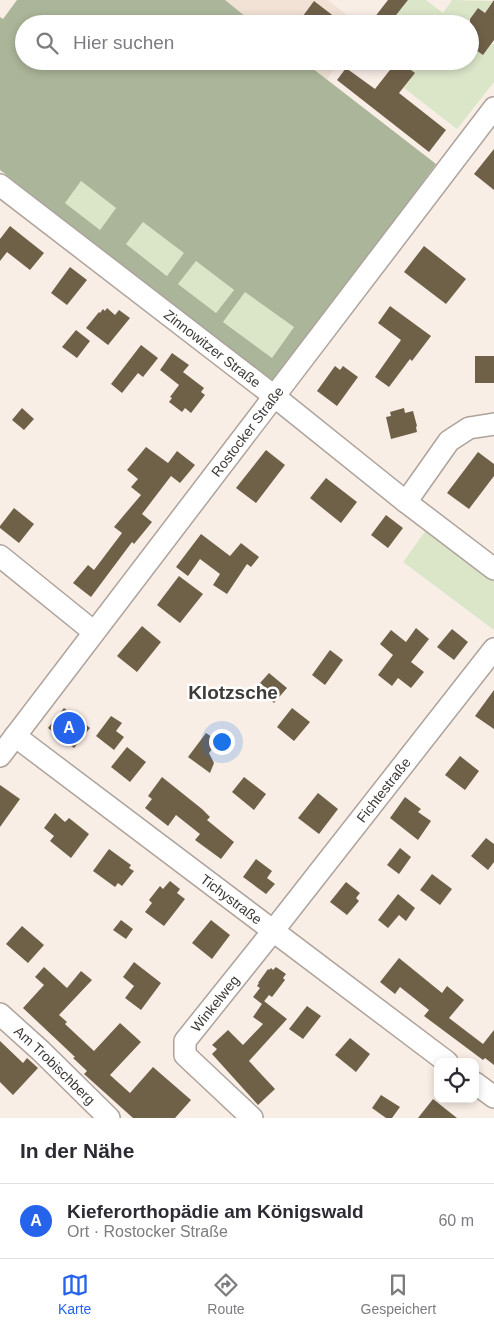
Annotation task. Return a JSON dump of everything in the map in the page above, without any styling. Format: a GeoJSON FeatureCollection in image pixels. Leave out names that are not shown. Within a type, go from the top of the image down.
{"type":"FeatureCollection","features":[{"type":"Feature","properties":{"kind":"street","name":"Rostocker Straße"},"geometry":{"type":"LineString","coordinates":[[0,756],[494,108]]}},
{"type":"Feature","properties":{"kind":"street","name":"Zinnowitzer Straße"},"geometry":{"type":"LineString","coordinates":[[0,185],[274,396],[406,502],[494,569]]}},
{"type":"Feature","properties":{"kind":"street"},"geometry":{"type":"LineString","coordinates":[[406,502],[450,441],[469,428],[494,424]]}},
{"type":"Feature","properties":{"kind":"street"},"geometry":{"type":"LineString","coordinates":[[0,556],[94,632]]}},
{"type":"Feature","properties":{"kind":"street","name":"Fichtestraße"},"geometry":{"type":"LineString","coordinates":[[273,931],[494,649]]}},
{"type":"Feature","properties":{"kind":"street","name":"Tichystraße"},"geometry":{"type":"LineString","coordinates":[[15,736],[442,1058]]}},
{"type":"Feature","properties":{"kind":"street","name":"Winkelweg"},"geometry":{"type":"LineString","coordinates":[[252,1118],[185,1055],[185,1041],[273,931]]}},
{"type":"Feature","properties":{"kind":"street","name":"Am Trobischberg"},"geometry":{"type":"LineString","coordinates":[[0,1014],[41,1051],[109,1118]]}},
{"type":"Feature","properties":{"kind":"street"},"geometry":{"type":"LineString","coordinates":[[479,1086],[494,1097]]}},
{"type":"Feature","properties":{"kind":"shaded area"},"geometry":{"type":"Polygon","coordinates":[[[225,0],[328,0],[347,15],[244,15],[225,0]]]}},
{"type":"Feature","properties":{"kind":"shaded area"},"geometry":{"type":"Polygon","coordinates":[[[315,70],[334,70],[327,79],[315,70]]]}},
{"type":"Feature","properties":{"kind":"green space"},"geometry":{"type":"Polygon","coordinates":[[[17,0],[225,0],[244,15],[15,15],[15,70],[315,70],[436,164],[274,384],[0,170],[0,17],[3,19],[17,0]],[[81,181],[65,203],[100,230],[116,208],[81,181]],[[143,222],[126,244],[167,276],[184,253],[143,222]],[[196,261],[178,284],[216,313],[234,290],[196,261]],[[245,292],[223,322],[272,358],[294,327],[245,292]]]}},
{"type":"Feature","properties":{"kind":"green space"},"geometry":{"type":"Polygon","coordinates":[[[408,0],[426,0],[443,13],[452,0],[493,1],[485,13],[478,8],[473,15],[396,15],[408,0]]]}},
{"type":"Feature","properties":{"kind":"green space"},"geometry":{"type":"Polygon","coordinates":[[[492,43],[494,45],[494,82],[457,129],[404,88],[414,74],[411,70],[479,70],[479,52],[483,55],[492,43]]]}},
{"type":"Feature","properties":{"kind":"green space"},"geometry":{"type":"Polygon","coordinates":[[[81,181],[116,208],[100,230],[64,203],[81,181]]]}},
{"type":"Feature","properties":{"kind":"green space"},"geometry":{"type":"Polygon","coordinates":[[[143,222],[185,253],[168,276],[126,244],[143,222]]]}},
{"type":"Feature","properties":{"kind":"green space"},"geometry":{"type":"Polygon","coordinates":[[[196,261],[234,290],[216,313],[178,284],[196,261]]]}},
{"type":"Feature","properties":{"kind":"green space"},"geometry":{"type":"Polygon","coordinates":[[[245,291],[294,327],[272,358],[223,322],[245,291]]]}},
{"type":"Feature","properties":{"kind":"green space"},"geometry":{"type":"Polygon","coordinates":[[[427,529],[494,579],[494,630],[403,562],[427,529]]]}},
{"type":"Feature","properties":{"kind":"building"},"geometry":{"type":"Polygon","coordinates":[[[388,0],[408,0],[396,15],[376,15],[388,0]]]}},
{"type":"Feature","properties":{"kind":"building"},"geometry":{"type":"Polygon","coordinates":[[[494,0],[494,40],[483,55],[479,52],[479,15],[473,15],[478,8],[485,13],[494,0]]]}},
{"type":"Feature","properties":{"kind":"building"},"geometry":{"type":"Polygon","coordinates":[[[314,1],[332,15],[304,15],[314,1]]]}},
{"type":"Feature","properties":{"kind":"building"},"geometry":{"type":"Polygon","coordinates":[[[344,70],[349,70],[375,89],[390,70],[411,70],[415,73],[399,93],[446,130],[429,152],[337,80],[344,70]]]}},
{"type":"Feature","properties":{"kind":"building"},"geometry":{"type":"Polygon","coordinates":[[[494,149],[494,190],[474,174],[494,149]]]}},
{"type":"Feature","properties":{"kind":"building"},"geometry":{"type":"Polygon","coordinates":[[[10,226],[44,253],[30,270],[7,252],[0,261],[0,239],[10,226]]]}},
{"type":"Feature","properties":{"kind":"building"},"geometry":{"type":"Polygon","coordinates":[[[424,246],[466,279],[446,304],[404,272],[424,246]]]}},
{"type":"Feature","properties":{"kind":"building"},"geometry":{"type":"Polygon","coordinates":[[[70,267],[87,280],[67,305],[51,293],[70,267]]]}},
{"type":"Feature","properties":{"kind":"building"},"geometry":{"type":"Polygon","coordinates":[[[390,306],[431,336],[412,361],[410,359],[389,387],[375,377],[401,340],[378,323],[390,306]]]}},
{"type":"Feature","properties":{"kind":"building"},"geometry":{"type":"Polygon","coordinates":[[[107,308],[115,315],[119,310],[130,318],[108,345],[86,328],[99,312],[103,309],[105,311],[107,308]]]}},
{"type":"Feature","properties":{"kind":"building"},"geometry":{"type":"Polygon","coordinates":[[[76,330],[90,341],[77,358],[62,347],[76,330]]]}},
{"type":"Feature","properties":{"kind":"building"},"geometry":{"type":"Polygon","coordinates":[[[141,345],[158,358],[143,377],[138,373],[122,393],[111,384],[141,345]]]}},
{"type":"Feature","properties":{"kind":"building"},"geometry":{"type":"Polygon","coordinates":[[[172,353],[189,365],[183,372],[204,388],[201,392],[205,395],[191,413],[185,408],[182,412],[169,402],[172,398],[170,397],[179,385],[160,370],[172,353]]]}},
{"type":"Feature","properties":{"kind":"building"},"geometry":{"type":"Polygon","coordinates":[[[475,356],[494,356],[494,383],[475,383],[475,356]]]}},
{"type":"Feature","properties":{"kind":"building"},"geometry":{"type":"Polygon","coordinates":[[[335,366],[340,370],[343,366],[358,377],[337,406],[317,391],[335,366]]]}},
{"type":"Feature","properties":{"kind":"building"},"geometry":{"type":"Polygon","coordinates":[[[22,408],[34,419],[24,430],[12,420],[22,408]]]}},
{"type":"Feature","properties":{"kind":"building"},"geometry":{"type":"Polygon","coordinates":[[[404,408],[405,413],[413,411],[417,432],[391,439],[386,417],[391,416],[390,412],[404,408]]]}},
{"type":"Feature","properties":{"kind":"building"},"geometry":{"type":"Polygon","coordinates":[[[146,447],[168,463],[177,451],[195,465],[180,483],[171,476],[142,514],[152,522],[134,544],[132,542],[91,597],[73,583],[88,565],[94,570],[122,533],[114,527],[141,495],[131,487],[138,479],[127,470],[146,447]]]}},
{"type":"Feature","properties":{"kind":"building"},"geometry":{"type":"Polygon","coordinates":[[[266,450],[285,465],[256,503],[236,488],[266,450]]]}},
{"type":"Feature","properties":{"kind":"building"},"geometry":{"type":"Polygon","coordinates":[[[478,452],[494,464],[494,476],[469,509],[447,493],[478,452]]]}},
{"type":"Feature","properties":{"kind":"building"},"geometry":{"type":"Polygon","coordinates":[[[326,478],[357,502],[341,523],[310,498],[326,478]]]}},
{"type":"Feature","properties":{"kind":"building"},"geometry":{"type":"Polygon","coordinates":[[[14,508],[34,524],[19,543],[0,528],[14,508]]]}},
{"type":"Feature","properties":{"kind":"building"},"geometry":{"type":"Polygon","coordinates":[[[386,515],[403,528],[388,548],[371,535],[386,515]]]}},
{"type":"Feature","properties":{"kind":"building"},"geometry":{"type":"Polygon","coordinates":[[[201,534],[230,556],[241,543],[259,557],[251,567],[247,564],[227,594],[213,585],[220,574],[200,559],[188,576],[176,567],[201,534]]]}},
{"type":"Feature","properties":{"kind":"building"},"geometry":{"type":"Polygon","coordinates":[[[179,576],[203,594],[180,623],[157,605],[179,576]]]}},
{"type":"Feature","properties":{"kind":"building"},"geometry":{"type":"Polygon","coordinates":[[[142,626],[161,642],[137,672],[117,656],[142,626]]]}},
{"type":"Feature","properties":{"kind":"building"},"geometry":{"type":"Polygon","coordinates":[[[416,628],[429,639],[411,662],[424,672],[411,688],[398,678],[392,686],[378,675],[393,655],[380,644],[391,630],[406,642],[416,628]]]}},
{"type":"Feature","properties":{"kind":"building"},"geometry":{"type":"Polygon","coordinates":[[[452,629],[468,642],[454,660],[437,647],[452,629]]]}},
{"type":"Feature","properties":{"kind":"building"},"geometry":{"type":"Polygon","coordinates":[[[330,650],[343,660],[325,685],[312,675],[330,650]]]}},
{"type":"Feature","properties":{"kind":"building"},"geometry":{"type":"Polygon","coordinates":[[[269,673],[287,688],[274,703],[263,694],[267,689],[260,683],[269,673]]]}},
{"type":"Feature","properties":{"kind":"building"},"geometry":{"type":"Polygon","coordinates":[[[494,690],[494,729],[475,716],[494,690]]]}},
{"type":"Feature","properties":{"kind":"building"},"geometry":{"type":"Polygon","coordinates":[[[64,708],[90,728],[74,748],[48,728],[64,708]]]}},
{"type":"Feature","properties":{"kind":"building"},"geometry":{"type":"Polygon","coordinates":[[[292,708],[310,722],[294,741],[277,727],[292,708]]]}},
{"type":"Feature","properties":{"kind":"building"},"geometry":{"type":"Polygon","coordinates":[[[111,716],[122,723],[116,731],[124,737],[114,750],[96,736],[111,716]]]}},
{"type":"Feature","properties":{"kind":"building"},"geometry":{"type":"Polygon","coordinates":[[[206,733],[218,741],[209,753],[214,763],[210,773],[188,757],[206,733]]]}},
{"type":"Feature","properties":{"kind":"building"},"geometry":{"type":"Polygon","coordinates":[[[127,747],[146,762],[130,782],[111,767],[127,747]]]}},
{"type":"Feature","properties":{"kind":"building"},"geometry":{"type":"Polygon","coordinates":[[[460,756],[479,771],[465,790],[445,775],[460,756]]]}},
{"type":"Feature","properties":{"kind":"building"},"geometry":{"type":"Polygon","coordinates":[[[162,777],[202,809],[210,817],[207,820],[234,842],[221,859],[195,840],[200,834],[176,815],[168,826],[145,808],[152,799],[148,796],[162,777]]]}},
{"type":"Feature","properties":{"kind":"building"},"geometry":{"type":"Polygon","coordinates":[[[244,777],[266,794],[254,810],[232,792],[244,777]]]}},
{"type":"Feature","properties":{"kind":"building"},"geometry":{"type":"Polygon","coordinates":[[[0,785],[20,799],[0,827],[0,785]]]}},
{"type":"Feature","properties":{"kind":"building"},"geometry":{"type":"Polygon","coordinates":[[[318,793],[338,809],[319,834],[298,818],[318,793]]]}},
{"type":"Feature","properties":{"kind":"building"},"geometry":{"type":"Polygon","coordinates":[[[405,797],[421,809],[418,812],[431,821],[418,840],[390,818],[405,797]]]}},
{"type":"Feature","properties":{"kind":"building"},"geometry":{"type":"Polygon","coordinates":[[[55,813],[65,822],[69,818],[89,834],[71,858],[50,841],[54,836],[44,828],[55,813]]]}},
{"type":"Feature","properties":{"kind":"building"},"geometry":{"type":"Polygon","coordinates":[[[486,838],[494,844],[494,862],[488,870],[471,856],[486,838]]]}},
{"type":"Feature","properties":{"kind":"building"},"geometry":{"type":"Polygon","coordinates":[[[400,848],[411,857],[399,874],[387,865],[400,848]]]}},
{"type":"Feature","properties":{"kind":"building"},"geometry":{"type":"Polygon","coordinates":[[[109,849],[131,865],[129,868],[134,871],[122,886],[118,883],[115,887],[93,871],[109,849]]]}},
{"type":"Feature","properties":{"kind":"building"},"geometry":{"type":"Polygon","coordinates":[[[256,859],[272,871],[267,878],[275,884],[266,894],[243,877],[256,859]]]}},
{"type":"Feature","properties":{"kind":"building"},"geometry":{"type":"Polygon","coordinates":[[[432,874],[452,889],[440,905],[420,890],[432,874]]]}},
{"type":"Feature","properties":{"kind":"building"},"geometry":{"type":"Polygon","coordinates":[[[170,881],[180,889],[177,893],[185,899],[164,926],[145,912],[152,903],[149,900],[160,886],[163,889],[170,881]]]}},
{"type":"Feature","properties":{"kind":"building"},"geometry":{"type":"Polygon","coordinates":[[[346,882],[360,893],[356,898],[359,901],[347,915],[330,902],[346,882]]]}},
{"type":"Feature","properties":{"kind":"building"},"geometry":{"type":"Polygon","coordinates":[[[398,894],[415,908],[406,921],[399,915],[388,928],[378,920],[398,894]]]}},
{"type":"Feature","properties":{"kind":"building"},"geometry":{"type":"Polygon","coordinates":[[[121,920],[133,929],[126,939],[113,930],[121,920]]]}},
{"type":"Feature","properties":{"kind":"building"},"geometry":{"type":"Polygon","coordinates":[[[211,920],[230,935],[212,959],[192,943],[211,920]]]}},
{"type":"Feature","properties":{"kind":"building"},"geometry":{"type":"Polygon","coordinates":[[[22,926],[44,945],[28,963],[6,944],[22,926]]]}},
{"type":"Feature","properties":{"kind":"building"},"geometry":{"type":"Polygon","coordinates":[[[399,958],[442,993],[447,986],[464,1000],[449,1018],[483,1044],[494,1030],[494,1065],[485,1058],[483,1060],[424,1016],[429,1010],[400,987],[395,994],[380,982],[399,958]]]}},
{"type":"Feature","properties":{"kind":"building"},"geometry":{"type":"Polygon","coordinates":[[[134,962],[161,983],[141,1010],[125,998],[134,986],[123,977],[134,962]]]}},
{"type":"Feature","properties":{"kind":"building"},"geometry":{"type":"Polygon","coordinates":[[[44,967],[67,988],[81,971],[92,980],[59,1015],[67,1022],[65,1024],[94,1051],[120,1023],[141,1042],[110,1075],[130,1093],[153,1067],[191,1100],[175,1118],[133,1118],[84,1074],[87,1071],[73,1058],[75,1057],[23,1008],[44,985],[35,977],[44,967]]]}},
{"type":"Feature","properties":{"kind":"building"},"geometry":{"type":"Polygon","coordinates":[[[276,967],[286,974],[283,978],[285,980],[272,997],[269,995],[262,1004],[253,997],[260,988],[257,986],[258,983],[268,969],[271,968],[273,970],[276,967]]]}},
{"type":"Feature","properties":{"kind":"building"},"geometry":{"type":"Polygon","coordinates":[[[264,1001],[287,1019],[249,1061],[275,1089],[258,1105],[212,1054],[217,1049],[212,1045],[228,1030],[243,1045],[263,1024],[253,1017],[264,1001]]]}},
{"type":"Feature","properties":{"kind":"building"},"geometry":{"type":"Polygon","coordinates":[[[307,1006],[321,1016],[303,1039],[289,1029],[307,1006]]]}},
{"type":"Feature","properties":{"kind":"building"},"geometry":{"type":"Polygon","coordinates":[[[350,1038],[370,1054],[356,1072],[335,1055],[350,1038]]]}},
{"type":"Feature","properties":{"kind":"building"},"geometry":{"type":"Polygon","coordinates":[[[0,1041],[23,1063],[27,1058],[38,1068],[13,1095],[0,1082],[0,1041]]]}},
{"type":"Feature","properties":{"kind":"building"},"geometry":{"type":"Polygon","coordinates":[[[381,1095],[400,1107],[392,1118],[386,1118],[372,1108],[381,1095]]]}},
{"type":"Feature","properties":{"kind":"building"},"geometry":{"type":"Polygon","coordinates":[[[433,1099],[434,1103],[438,1103],[457,1118],[418,1118],[433,1099]]]}},
{"type":"Feature","properties":{"kind":"place","name":"Kieferorthopädie am Königswald"},"geometry":{"type":"Point","coordinates":[69,728]}},
{"type":"Feature","properties":{"kind":"district","name":"Klotzsche"},"geometry":{"type":"Point","coordinates":[233,692]}}]}
